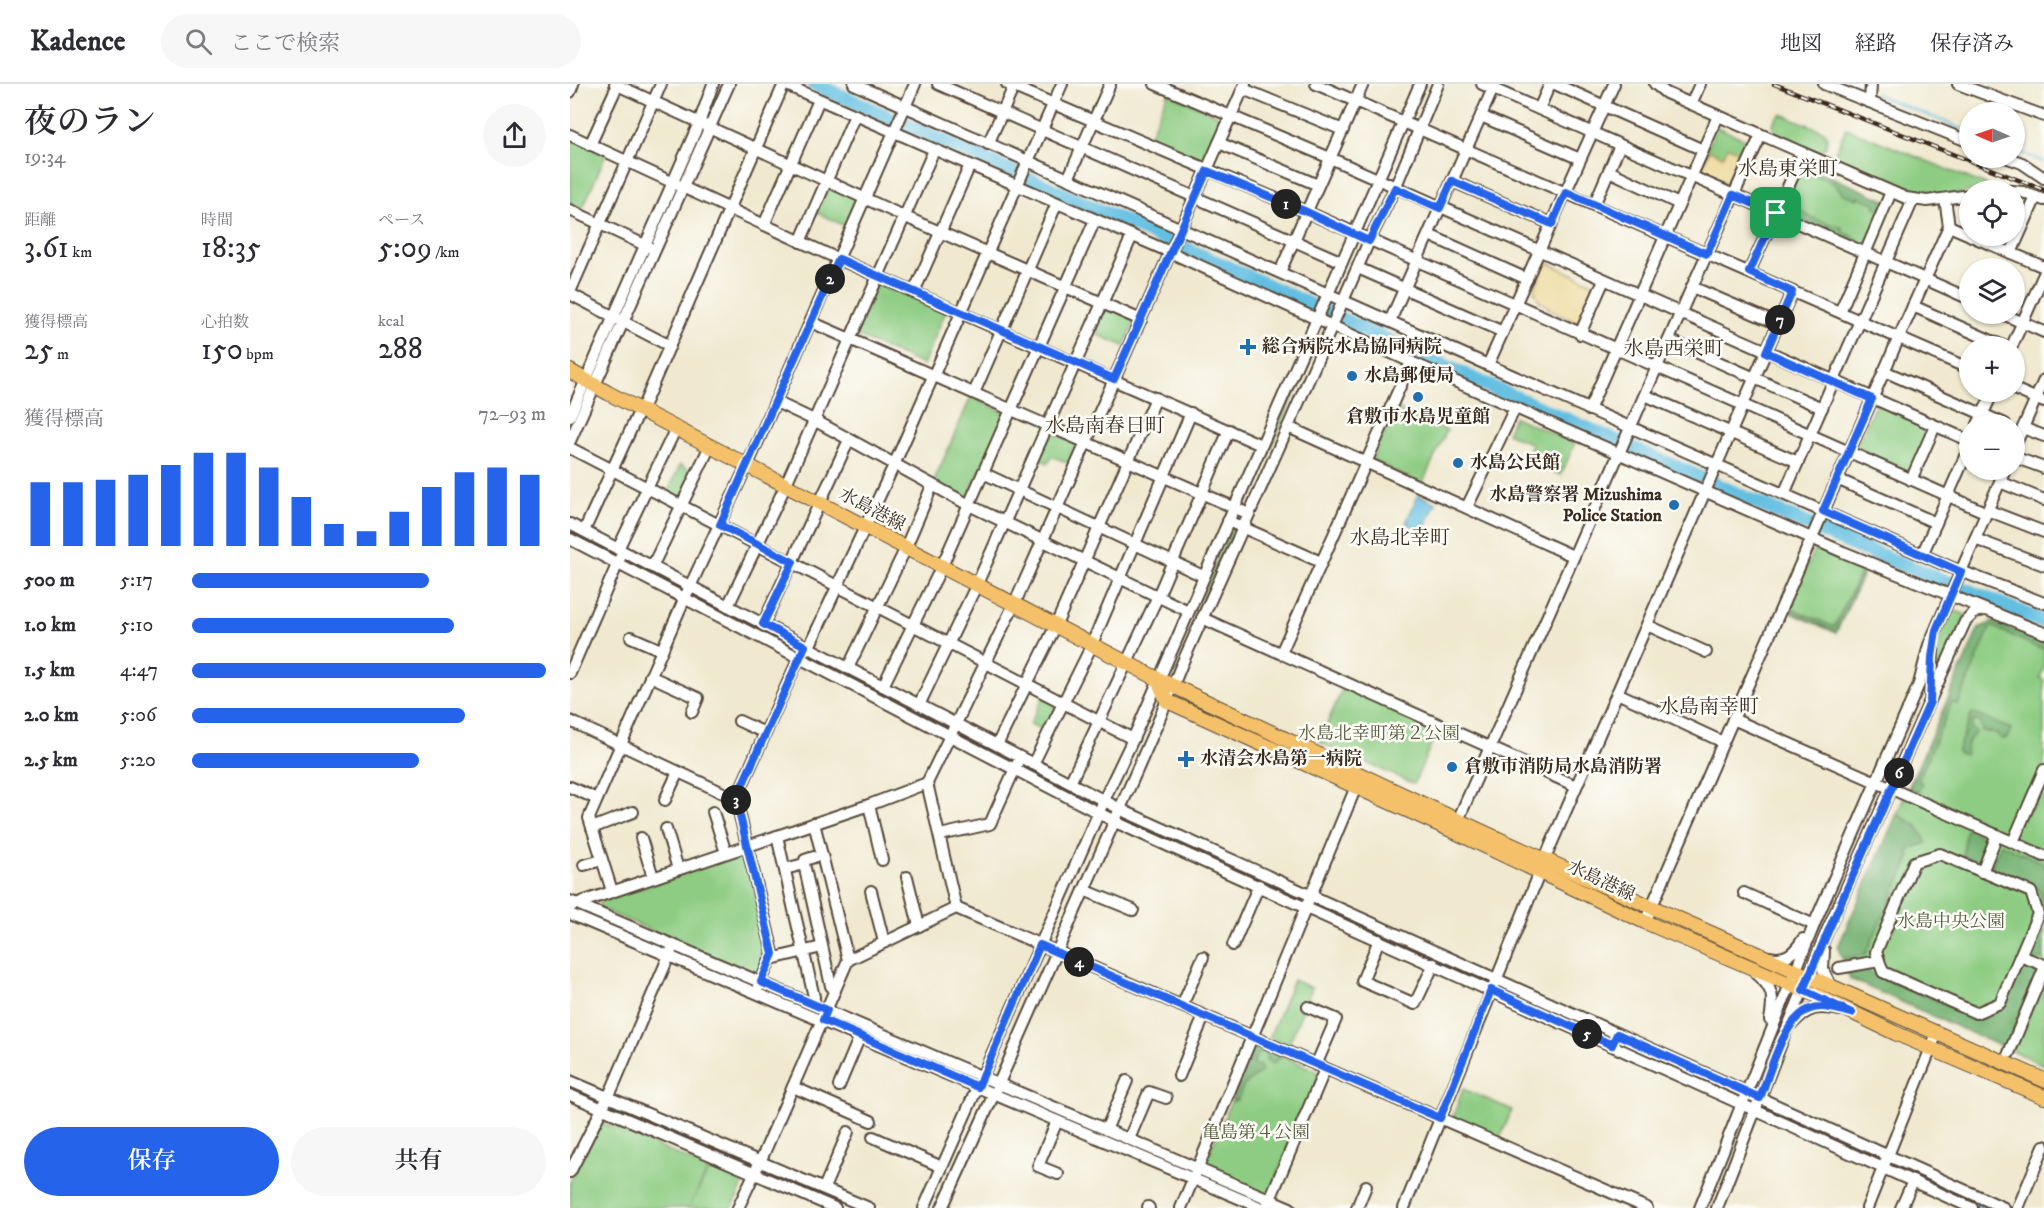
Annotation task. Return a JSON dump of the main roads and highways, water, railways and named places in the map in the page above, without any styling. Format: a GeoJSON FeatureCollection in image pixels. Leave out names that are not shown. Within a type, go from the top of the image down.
{"type":"FeatureCollection","features":[{"type":"Feature","properties":{"kind":"main road","name":"水島港線"},"geometry":{"type":"LineString","coordinates":[[570,371],[1158,679],[1361,775],[1456,825],[1542,866],[1644,922],[1747,959],[1806,984],[1852,1013],[2044,1097]]}},
{"type":"Feature","properties":{"kind":"main road","name":"水島港線"},"geometry":{"type":"LineString","coordinates":[[1158,679],[1167,701],[1356,788],[1456,825]]}},
{"type":"Feature","properties":{"kind":"main road","name":"水島港線"},"geometry":{"type":"LineString","coordinates":[[1542,866],[1651,907],[1747,959]]}},
{"type":"Feature","properties":{"kind":"main road","name":"水島港線"},"geometry":{"type":"LineString","coordinates":[[1806,984],[1832,988],[2044,1080]]}},
{"type":"Feature","properties":{"kind":"water"},"geometry":{"type":"Polygon","coordinates":[[[1418,495],[1436,503],[1423,531],[1406,523],[1418,495]]]}},
{"type":"Feature","properties":{"kind":"water"},"geometry":{"type":"Polygon","coordinates":[[[570,528],[1090,798],[1088,802],[570,533],[570,528]]]}},
{"type":"Feature","properties":{"kind":"water"},"geometry":{"type":"Polygon","coordinates":[[[1132,819],[1486,978],[1485,983],[1130,824],[1132,819]]]}},
{"type":"Feature","properties":{"kind":"water"},"geometry":{"type":"Polygon","coordinates":[[[596,916],[968,1074],[967,1078],[595,920],[596,916]]]}},
{"type":"Feature","properties":{"kind":"water"},"geometry":{"type":"Polygon","coordinates":[[[1504,986],[1731,1089],[1729,1094],[1503,991],[1504,986]]]}},
{"type":"Feature","properties":{"kind":"water"},"geometry":{"type":"Polygon","coordinates":[[[1773,1108],[1994,1208],[1982,1208],[1771,1114],[1773,1108]]]}},
{"type":"Feature","properties":{"kind":"waterway"},"geometry":{"type":"LineString","coordinates":[[814,84],[1491,387],[1852,544],[2044,622]]}},
{"type":"Feature","properties":{"kind":"waterway"},"geometry":{"type":"LineString","coordinates":[[826,84],[897,116]]}},
{"type":"Feature","properties":{"kind":"waterway"},"geometry":{"type":"LineString","coordinates":[[1850,84],[1867,91]]}},
{"type":"Feature","properties":{"kind":"waterway"},"geometry":{"type":"LineString","coordinates":[[1875,94],[1959,128]]}},
{"type":"Feature","properties":{"kind":"waterway"},"geometry":{"type":"LineString","coordinates":[[903,118],[1021,170]]}},
{"type":"Feature","properties":{"kind":"waterway"},"geometry":{"type":"LineString","coordinates":[[2025,154],[2044,162]]}},
{"type":"Feature","properties":{"kind":"waterway"},"geometry":{"type":"LineString","coordinates":[[1026,172],[1172,237]]}},
{"type":"Feature","properties":{"kind":"waterway"},"geometry":{"type":"LineString","coordinates":[[1180,241],[1319,304]]}},
{"type":"Feature","properties":{"kind":"waterway"},"geometry":{"type":"LineString","coordinates":[[1341,314],[1621,438]]}},
{"type":"Feature","properties":{"kind":"waterway"},"geometry":{"type":"LineString","coordinates":[[1629,441],[1709,477]]}},
{"type":"Feature","properties":{"kind":"waterway"},"geometry":{"type":"LineString","coordinates":[[1714,479],[1813,523]]}},
{"type":"Feature","properties":{"kind":"waterway"},"geometry":{"type":"LineString","coordinates":[[1821,526],[1955,580]]}},
{"type":"Feature","properties":{"kind":"waterway"},"geometry":{"type":"LineString","coordinates":[[1960,582],[2044,616]]}},
{"type":"Feature","properties":{"kind":"railway"},"geometry":{"type":"LineString","coordinates":[[1774,84],[2044,190]]}},
{"type":"Feature","properties":{"kind":"place","name":"総合病院水島協同病院"},"geometry":{"type":"Point","coordinates":[1248,347]}},
{"type":"Feature","properties":{"kind":"place","name":"水島郵便局"},"geometry":{"type":"Point","coordinates":[1352,376]}},
{"type":"Feature","properties":{"kind":"place","name":"倉敷市水島児童館"},"geometry":{"type":"Point","coordinates":[1418,397]}},
{"type":"Feature","properties":{"kind":"place","name":"水島公民館"},"geometry":{"type":"Point","coordinates":[1458,463]}},
{"type":"Feature","properties":{"kind":"place","name":"水島警察署 Mizushima Police Station"},"geometry":{"type":"Point","coordinates":[1674,505]}},
{"type":"Feature","properties":{"kind":"place","name":"水清会水島第一病院"},"geometry":{"type":"Point","coordinates":[1186,759]}},
{"type":"Feature","properties":{"kind":"place","name":"倉敷市消防局水島消防署"},"geometry":{"type":"Point","coordinates":[1452,767]}},
{"type":"Feature","properties":{"kind":"district","name":"水島東栄町"},"geometry":{"type":"Point","coordinates":[1788,169]}},
{"type":"Feature","properties":{"kind":"district","name":"水島西栄町"},"geometry":{"type":"Point","coordinates":[1674,349]}},
{"type":"Feature","properties":{"kind":"district","name":"水島南春日町"},"geometry":{"type":"Point","coordinates":[1105,426]}},
{"type":"Feature","properties":{"kind":"district","name":"水島北幸町"},"geometry":{"type":"Point","coordinates":[1400,538]}},
{"type":"Feature","properties":{"kind":"district","name":"水島南幸町"},"geometry":{"type":"Point","coordinates":[1709,707]}},
{"type":"Feature","properties":{"kind":"park label","name":"水島北幸町第２公園"},"geometry":{"type":"Point","coordinates":[1379,734]}},
{"type":"Feature","properties":{"kind":"park label","name":"水島中央公園"},"geometry":{"type":"Point","coordinates":[1951,922]}},
{"type":"Feature","properties":{"kind":"park label","name":"亀島第４公園"},"geometry":{"type":"Point","coordinates":[1256,1133]}}]}
